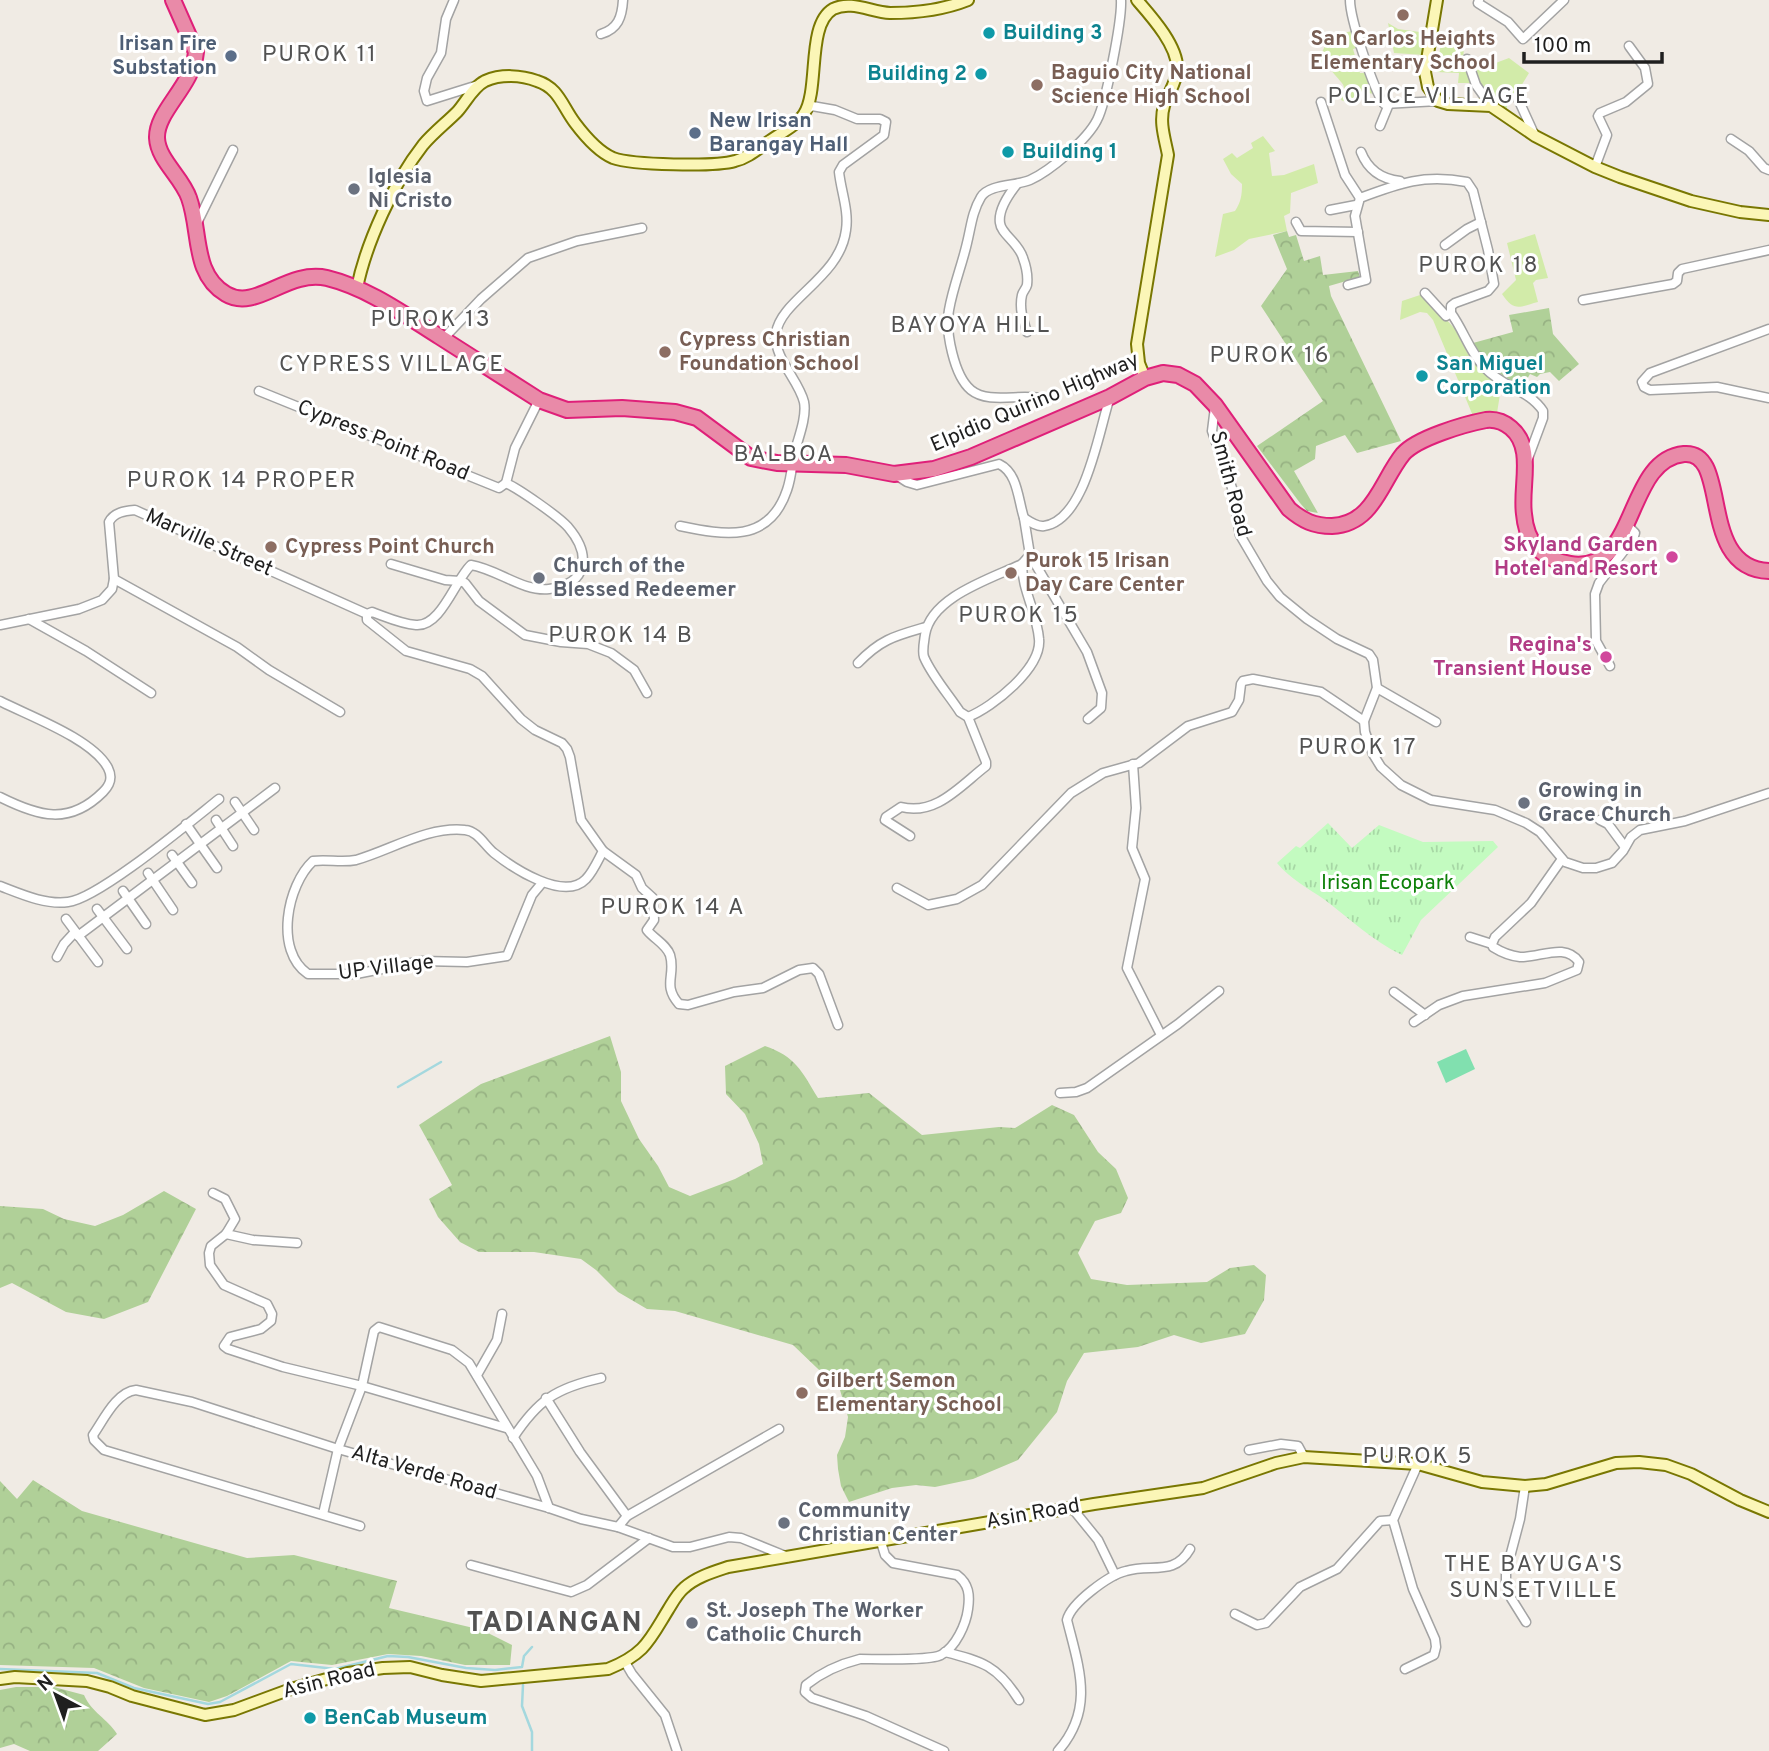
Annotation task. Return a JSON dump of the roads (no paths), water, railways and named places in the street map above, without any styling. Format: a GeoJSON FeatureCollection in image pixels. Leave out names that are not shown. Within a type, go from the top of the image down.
{"type":"FeatureCollection","features":[{"type":"Feature","properties":{"kind":"highway","name":"Elpidio Quirino Highway"},"geometry":{"type":"LineString","coordinates":[[173,0],[196,52],[195,61],[184,86],[158,128],[157,139],[160,151],[188,195],[197,223],[201,261],[208,276],[220,290],[233,297],[244,299],[261,295],[299,277],[326,278],[356,288],[539,400],[567,410],[622,408],[674,412],[697,418],[751,458],[792,464],[846,465],[894,474],[934,469],[971,457],[1110,397],[1145,378],[1163,373],[1178,375],[1195,384],[1215,405],[1289,509],[1300,519],[1316,525],[1342,525],[1358,518],[1375,501],[1404,453],[1417,443],[1490,419],[1507,425],[1519,436],[1524,467],[1523,511],[1531,539],[1544,554],[1570,564],[1593,562],[1613,547],[1626,525],[1636,499],[1653,473],[1676,456],[1690,454],[1700,460],[1711,477],[1729,549],[1743,564],[1754,570],[1769,571]]}},
{"type":"Feature","properties":{"kind":"main road"},"geometry":{"type":"LineString","coordinates":[[356,288],[366,251],[403,175],[424,145],[478,85],[509,76],[540,81],[558,94],[574,122],[596,146],[612,157],[693,165],[733,162],[746,158],[799,120],[806,111],[819,33],[827,14],[835,8],[846,5],[886,13],[913,12],[953,6],[968,0]]}},
{"type":"Feature","properties":{"kind":"main road"},"geometry":{"type":"LineString","coordinates":[[1137,0],[1159,26],[1177,70],[1163,108],[1162,124],[1168,155],[1137,344],[1139,363],[1145,378]]}},
{"type":"Feature","properties":{"kind":"main road"},"geometry":{"type":"LineString","coordinates":[[1437,0],[1425,72],[1428,87],[1438,101],[1491,106],[1535,136],[1595,167],[1691,201],[1740,212],[1769,215]]}},
{"type":"Feature","properties":{"kind":"main road","name":"Asin Road"},"geometry":{"type":"LineString","coordinates":[[0,1679],[28,1677],[87,1681],[205,1715],[234,1710],[348,1672],[383,1668],[410,1667],[481,1681],[608,1669],[625,1662],[650,1642],[679,1592],[695,1580],[728,1567],[1203,1488],[1276,1463],[1304,1457],[1418,1464],[1482,1482],[1525,1486],[1616,1464],[1639,1462],[1666,1465],[1691,1474],[1769,1512]]}},
{"type":"Feature","properties":{"kind":"street"},"geometry":{"type":"LineString","coordinates":[[454,0],[446,19],[441,54],[427,78],[424,91],[427,101],[478,85]]}},
{"type":"Feature","properties":{"kind":"street"},"geometry":{"type":"LineString","coordinates":[[601,34],[610,31],[620,22],[623,0]]}},
{"type":"Feature","properties":{"kind":"street"},"geometry":{"type":"LineString","coordinates":[[827,14],[834,0]]}},
{"type":"Feature","properties":{"kind":"street"},"geometry":{"type":"LineString","coordinates":[[1039,398],[1026,395],[985,396],[972,391],[959,375],[949,328],[949,312],[967,246],[971,219],[980,199],[988,191],[1017,184],[1045,172],[1087,134],[1097,121],[1121,0]]}},
{"type":"Feature","properties":{"kind":"street"},"geometry":{"type":"LineString","coordinates":[[1350,0],[1353,21],[1384,104],[1438,101]]}},
{"type":"Feature","properties":{"kind":"street"},"geometry":{"type":"LineString","coordinates":[[1479,0],[1478,3],[1508,22],[1523,39],[1564,0]]}},
{"type":"Feature","properties":{"kind":"street"},"geometry":{"type":"LineString","coordinates":[[1595,167],[1607,135],[1598,116],[1626,102],[1648,84],[1645,68],[1629,46]]}},
{"type":"Feature","properties":{"kind":"street"},"geometry":{"type":"LineString","coordinates":[[1467,59],[1476,85],[1491,106]]}},
{"type":"Feature","properties":{"kind":"street"},"geometry":{"type":"LineString","coordinates":[[1519,101],[1535,136]]}},
{"type":"Feature","properties":{"kind":"street"},"geometry":{"type":"LineString","coordinates":[[1321,102],[1345,175],[1358,201],[1355,216],[1366,280],[1348,285]]}},
{"type":"Feature","properties":{"kind":"street"},"geometry":{"type":"LineString","coordinates":[[1380,126],[1389,104]]}},
{"type":"Feature","properties":{"kind":"street"},"geometry":{"type":"LineString","coordinates":[[680,526],[732,535],[749,531],[779,508],[788,488],[804,402],[776,343],[776,333],[788,311],[837,259],[843,247],[847,217],[839,172],[843,165],[884,135],[886,122],[880,118],[857,119],[835,110],[812,106],[806,111]]}},
{"type":"Feature","properties":{"kind":"street"},"geometry":{"type":"LineString","coordinates":[[1731,139],[1769,170]]}},
{"type":"Feature","properties":{"kind":"street"},"geometry":{"type":"LineString","coordinates":[[197,223],[233,150]]}},
{"type":"Feature","properties":{"kind":"street"},"geometry":{"type":"LineString","coordinates":[[1361,152],[1368,165],[1386,179],[1467,182],[1473,191],[1494,284],[1488,291],[1455,303],[1451,306],[1451,313],[1473,354],[1486,369],[1500,382],[1528,395],[1543,411],[1543,418],[1524,467]]}},
{"type":"Feature","properties":{"kind":"street"},"geometry":{"type":"LineString","coordinates":[[1330,211],[1407,181]]}},
{"type":"Feature","properties":{"kind":"street"},"geometry":{"type":"LineString","coordinates":[[1017,184],[1009,193],[999,223],[1004,233],[1015,241],[1022,254],[1027,286],[1023,294],[1022,315],[1027,332]]}},
{"type":"Feature","properties":{"kind":"street"},"geometry":{"type":"LineString","coordinates":[[1296,222],[1301,231],[1358,232]]}},
{"type":"Feature","properties":{"kind":"street"},"geometry":{"type":"LineString","coordinates":[[1445,245],[1466,229],[1481,222]]}},
{"type":"Feature","properties":{"kind":"street"},"geometry":{"type":"LineString","coordinates":[[443,339],[481,299],[528,258],[577,241],[642,228]]}},
{"type":"Feature","properties":{"kind":"street"},"geometry":{"type":"LineString","coordinates":[[1583,300],[1673,284],[1682,269],[1769,250]]}},
{"type":"Feature","properties":{"kind":"street"},"geometry":{"type":"LineString","coordinates":[[1426,293],[1446,316],[1451,313]]}},
{"type":"Feature","properties":{"kind":"street"},"geometry":{"type":"LineString","coordinates":[[1769,329],[1650,373],[1642,382],[1644,387],[1650,390],[1717,387],[1769,398]]}},
{"type":"Feature","properties":{"kind":"street","name":"Cypress Point Road"},"geometry":{"type":"LineString","coordinates":[[259,391],[499,488],[506,483]]}},
{"type":"Feature","properties":{"kind":"street"},"geometry":{"type":"LineString","coordinates":[[1024,519],[1046,526],[1063,516],[1078,498],[1087,477],[1110,397]]}},
{"type":"Feature","properties":{"kind":"street"},"geometry":{"type":"LineString","coordinates":[[539,400],[515,448],[506,483],[567,526],[584,558],[583,567],[576,578],[550,589],[526,585],[471,565],[436,616],[424,625],[412,625],[372,612],[367,614],[367,620],[406,651],[470,669],[482,676],[522,719],[541,734],[562,743],[567,749],[580,820],[603,851],[636,875],[642,888],[653,898],[654,920],[647,930],[663,944],[671,957],[669,989],[679,1004],[688,1005],[734,992],[763,988],[799,970],[813,968],[819,974],[838,1025]]}},
{"type":"Feature","properties":{"kind":"street","name":"Smith Road"},"geometry":{"type":"LineString","coordinates":[[1215,405],[1212,431],[1232,488],[1240,535],[1267,581],[1280,597],[1324,630],[1369,654],[1375,668],[1377,688]]}},
{"type":"Feature","properties":{"kind":"street"},"geometry":{"type":"LineString","coordinates":[[894,474],[917,485],[999,464],[1008,468],[1024,519],[1030,555],[1087,652],[1102,694],[1101,708],[1088,719]]}},
{"type":"Feature","properties":{"kind":"street","name":"Marville Street"},"geometry":{"type":"LineString","coordinates":[[114,579],[109,522],[115,515],[135,510],[367,614]]}},
{"type":"Feature","properties":{"kind":"street"},"geometry":{"type":"LineString","coordinates":[[1610,666],[1596,641],[1595,594],[1600,583],[1633,539],[1635,533],[1626,525]]}},
{"type":"Feature","properties":{"kind":"street"},"geometry":{"type":"LineString","coordinates":[[910,836],[885,821],[886,817],[901,807],[911,810],[940,803],[986,766],[968,716],[960,712],[923,655],[926,627],[937,608],[951,598],[1022,564],[1030,555]]}},
{"type":"Feature","properties":{"kind":"street"},"geometry":{"type":"LineString","coordinates":[[391,564],[445,580],[460,580],[471,589],[479,601],[525,635],[554,642],[588,644],[611,653],[634,670],[647,693]]}},
{"type":"Feature","properties":{"kind":"street"},"geometry":{"type":"LineString","coordinates":[[968,716],[979,712],[1009,691],[1035,654],[1040,642],[1027,599],[1022,564]]}},
{"type":"Feature","properties":{"kind":"street"},"geometry":{"type":"LineString","coordinates":[[0,625],[92,605],[102,600],[112,589],[114,579],[237,647],[269,670],[340,712]]}},
{"type":"Feature","properties":{"kind":"street"},"geometry":{"type":"LineString","coordinates":[[29,619],[151,693]]}},
{"type":"Feature","properties":{"kind":"street"},"geometry":{"type":"LineString","coordinates":[[858,663],[875,646],[893,636],[926,627]]}},
{"type":"Feature","properties":{"kind":"street"},"geometry":{"type":"LineString","coordinates":[[897,888],[928,905],[950,901],[969,893],[990,878],[1071,793],[1103,773],[1133,764],[1188,726],[1232,712],[1240,700],[1241,684],[1248,680],[1321,692],[1364,721]]}},
{"type":"Feature","properties":{"kind":"street"},"geometry":{"type":"LineString","coordinates":[[1436,722],[1377,688],[1364,721],[1373,754],[1381,766],[1401,785],[1430,800],[1495,810],[1526,823],[1536,828],[1562,859],[1572,866],[1596,868],[1612,863],[1631,836],[1640,830],[1685,821],[1769,793]]}},
{"type":"Feature","properties":{"kind":"street"},"geometry":{"type":"LineString","coordinates":[[0,701],[75,737],[101,758],[109,769],[111,778],[109,785],[89,804],[65,814],[36,813],[0,797]]}},
{"type":"Feature","properties":{"kind":"street"},"geometry":{"type":"LineString","coordinates":[[1133,764],[1136,808],[1132,848],[1145,880],[1127,968],[1161,1035]]}},
{"type":"Feature","properties":{"kind":"street"},"geometry":{"type":"LineString","coordinates":[[57,957],[64,944],[100,913],[275,788]]}},
{"type":"Feature","properties":{"kind":"street"},"geometry":{"type":"LineString","coordinates":[[0,886],[34,898],[56,902],[80,899],[118,875],[219,799]]}},
{"type":"Feature","properties":{"kind":"street"},"geometry":{"type":"LineString","coordinates":[[235,803],[254,830]]}},
{"type":"Feature","properties":{"kind":"street"},"geometry":{"type":"LineString","coordinates":[[216,820],[233,846]]}},
{"type":"Feature","properties":{"kind":"street"},"geometry":{"type":"LineString","coordinates":[[1600,820],[1608,824],[1625,847]]}},
{"type":"Feature","properties":{"kind":"street"},"geometry":{"type":"LineString","coordinates":[[186,824],[217,869]]}},
{"type":"Feature","properties":{"kind":"street","name":"UP Village"},"geometry":{"type":"LineString","coordinates":[[542,883],[532,895],[507,956],[467,962],[422,961],[356,974],[328,975],[307,974],[292,952],[287,928],[290,902],[302,875],[313,861],[349,861],[418,838],[467,830],[475,834],[494,853],[542,883],[556,887],[586,880],[603,851]]}},
{"type":"Feature","properties":{"kind":"street"},"geometry":{"type":"LineString","coordinates":[[175,858],[192,883]]}},
{"type":"Feature","properties":{"kind":"street"},"geometry":{"type":"LineString","coordinates":[[1492,944],[1495,937],[1531,903],[1562,859]]}},
{"type":"Feature","properties":{"kind":"street"},"geometry":{"type":"LineString","coordinates":[[150,876],[173,910]]}},
{"type":"Feature","properties":{"kind":"street"},"geometry":{"type":"LineString","coordinates":[[126,894],[146,924]]}},
{"type":"Feature","properties":{"kind":"street"},"geometry":{"type":"LineString","coordinates":[[100,913],[127,948]]}},
{"type":"Feature","properties":{"kind":"street"},"geometry":{"type":"LineString","coordinates":[[66,919],[98,962]]}},
{"type":"Feature","properties":{"kind":"street"},"geometry":{"type":"LineString","coordinates":[[1414,1023],[1439,1005],[1462,996],[1545,983],[1577,970],[1579,966],[1577,959],[1570,954],[1553,952],[1522,957],[1470,937]]}},
{"type":"Feature","properties":{"kind":"street"},"geometry":{"type":"LineString","coordinates":[[1060,1093],[1087,1088],[1178,1024],[1219,991]]}},
{"type":"Feature","properties":{"kind":"street"},"geometry":{"type":"LineString","coordinates":[[1394,992],[1425,1015]]}},
{"type":"Feature","properties":{"kind":"street"},"geometry":{"type":"LineString","coordinates":[[213,1193],[225,1199],[235,1219],[226,1234],[217,1239],[209,1253],[210,1265],[217,1278],[230,1289],[267,1304],[272,1314],[268,1325],[230,1337],[224,1346],[283,1367],[362,1386],[506,1428]]}},
{"type":"Feature","properties":{"kind":"street"},"geometry":{"type":"LineString","coordinates":[[226,1234],[253,1240],[297,1243]]}},
{"type":"Feature","properties":{"kind":"street"},"geometry":{"type":"LineString","coordinates":[[477,1376],[497,1340],[502,1314]]}},
{"type":"Feature","properties":{"kind":"street"},"geometry":{"type":"LineString","coordinates":[[360,1526],[323,1514],[338,1449],[362,1386],[374,1331],[379,1327],[461,1355],[477,1376],[537,1476],[549,1508]]}},
{"type":"Feature","properties":{"kind":"street"},"geometry":{"type":"LineString","coordinates":[[513,1438],[524,1421],[546,1398],[560,1390],[601,1378]]}},
{"type":"Feature","properties":{"kind":"street","name":"Alta Verde Road"},"geometry":{"type":"LineString","coordinates":[[323,1514],[104,1450],[94,1440],[93,1435],[122,1396],[136,1390],[192,1402],[338,1449],[581,1519],[618,1527],[673,1547],[682,1548],[729,1537],[741,1538],[790,1558]]}},
{"type":"Feature","properties":{"kind":"street"},"geometry":{"type":"LineString","coordinates":[[546,1398],[580,1452],[627,1516]]}},
{"type":"Feature","properties":{"kind":"street"},"geometry":{"type":"LineString","coordinates":[[618,1527],[627,1516],[779,1429]]}},
{"type":"Feature","properties":{"kind":"street"},"geometry":{"type":"LineString","coordinates":[[1250,1450],[1288,1444],[1298,1446],[1304,1457]]}},
{"type":"Feature","properties":{"kind":"street"},"geometry":{"type":"LineString","coordinates":[[1405,1669],[1434,1655],[1436,1647],[1431,1628],[1413,1589],[1393,1520],[1418,1464]]}},
{"type":"Feature","properties":{"kind":"street"},"geometry":{"type":"LineString","coordinates":[[1525,1486],[1520,1519],[1506,1572],[1506,1584],[1526,1622]]}},
{"type":"Feature","properties":{"kind":"street"},"geometry":{"type":"LineString","coordinates":[[1072,1508],[1098,1540],[1115,1575]]}},
{"type":"Feature","properties":{"kind":"street"},"geometry":{"type":"LineString","coordinates":[[1235,1614],[1257,1625],[1266,1623],[1300,1587],[1338,1569],[1375,1525],[1384,1520],[1393,1520]]}},
{"type":"Feature","properties":{"kind":"street"},"geometry":{"type":"LineString","coordinates":[[471,1565],[571,1592],[587,1586],[649,1538]]}},
{"type":"Feature","properties":{"kind":"street"},"geometry":{"type":"LineString","coordinates":[[881,1542],[885,1555],[893,1563],[957,1575],[967,1586],[969,1594],[966,1621],[954,1644],[945,1652],[932,1657],[860,1659],[821,1674],[805,1688],[808,1696],[866,1716],[944,1751]]}},
{"type":"Feature","properties":{"kind":"street"},"geometry":{"type":"LineString","coordinates":[[1058,1751],[1077,1723],[1082,1678],[1067,1620],[1069,1613],[1087,1595],[1115,1575],[1134,1569],[1176,1564],[1185,1558],[1190,1549]]}},
{"type":"Feature","properties":{"kind":"street"},"geometry":{"type":"LineString","coordinates":[[945,1652],[974,1659],[997,1670],[1019,1700]]}},
{"type":"Feature","properties":{"kind":"street"},"geometry":{"type":"LineString","coordinates":[[625,1662],[665,1715],[677,1751]]}},
{"type":"Feature","properties":{"kind":"waterway"},"geometry":{"type":"LineString","coordinates":[[398,1087],[441,1062]]}},
{"type":"Feature","properties":{"kind":"waterway"},"geometry":{"type":"LineString","coordinates":[[0,1669],[97,1673],[134,1688],[208,1704],[220,1702],[291,1664],[335,1669],[388,1656],[495,1670],[522,1667],[524,1656],[532,1647]]}},
{"type":"Feature","properties":{"kind":"waterway"},"geometry":{"type":"LineString","coordinates":[[523,1685],[522,1706],[532,1732],[532,1751]]}},
{"type":"Feature","properties":{"kind":"place","name":"San Carlos Heights Elementary School"},"geometry":{"type":"Point","coordinates":[1403,15]}},
{"type":"Feature","properties":{"kind":"place","name":"Building 3"},"geometry":{"type":"Point","coordinates":[989,33]}},
{"type":"Feature","properties":{"kind":"place","name":"Irisan Fire Substation"},"geometry":{"type":"Point","coordinates":[231,56]}},
{"type":"Feature","properties":{"kind":"place","name":"Building 2"},"geometry":{"type":"Point","coordinates":[981,74]}},
{"type":"Feature","properties":{"kind":"place","name":"Baguio City National Science High School"},"geometry":{"type":"Point","coordinates":[1037,85]}},
{"type":"Feature","properties":{"kind":"place","name":"New Irisan Barangay Hall"},"geometry":{"type":"Point","coordinates":[695,133]}},
{"type":"Feature","properties":{"kind":"place","name":"Building 1"},"geometry":{"type":"Point","coordinates":[1008,152]}},
{"type":"Feature","properties":{"kind":"place","name":"Iglesia Ni Cristo"},"geometry":{"type":"Point","coordinates":[354,189]}},
{"type":"Feature","properties":{"kind":"place","name":"Cypress Christian Foundation School"},"geometry":{"type":"Point","coordinates":[665,352]}},
{"type":"Feature","properties":{"kind":"place","name":"San Miguel Corporation"},"geometry":{"type":"Point","coordinates":[1422,376]}},
{"type":"Feature","properties":{"kind":"place","name":"Cypress Point Church"},"geometry":{"type":"Point","coordinates":[271,547]}},
{"type":"Feature","properties":{"kind":"place","name":"Skyland Garden Hotel and Resort"},"geometry":{"type":"Point","coordinates":[1672,557]}},
{"type":"Feature","properties":{"kind":"place","name":"Purok 15 Irisan Day Care Center"},"geometry":{"type":"Point","coordinates":[1011,573]}},
{"type":"Feature","properties":{"kind":"place","name":"Church of the Blessed Redeemer"},"geometry":{"type":"Point","coordinates":[539,578]}},
{"type":"Feature","properties":{"kind":"place","name":"Regina's Transient House"},"geometry":{"type":"Point","coordinates":[1606,657]}},
{"type":"Feature","properties":{"kind":"place","name":"Growing in Grace Church"},"geometry":{"type":"Point","coordinates":[1524,803]}},
{"type":"Feature","properties":{"kind":"place","name":"Gilbert Semon Elementary School"},"geometry":{"type":"Point","coordinates":[802,1393]}},
{"type":"Feature","properties":{"kind":"place","name":"Community Christian Center"},"geometry":{"type":"Point","coordinates":[784,1523]}},
{"type":"Feature","properties":{"kind":"place","name":"St. Joseph The Worker Catholic Church"},"geometry":{"type":"Point","coordinates":[692,1623]}},
{"type":"Feature","properties":{"kind":"place","name":"BenCab Museum"},"geometry":{"type":"Point","coordinates":[310,1718]}},
{"type":"Feature","properties":{"kind":"district","name":"PUROK 11"},"geometry":{"type":"Point","coordinates":[320,55]}},
{"type":"Feature","properties":{"kind":"district","name":"POLICE VILLAGE"},"geometry":{"type":"Point","coordinates":[1429,97]}},
{"type":"Feature","properties":{"kind":"district","name":"PUROK 18"},"geometry":{"type":"Point","coordinates":[1479,266]}},
{"type":"Feature","properties":{"kind":"district","name":"PUROK 13"},"geometry":{"type":"Point","coordinates":[431,320]}},
{"type":"Feature","properties":{"kind":"district","name":"BAYOYA HILL"},"geometry":{"type":"Point","coordinates":[971,326]}},
{"type":"Feature","properties":{"kind":"district","name":"PUROK 16"},"geometry":{"type":"Point","coordinates":[1270,356]}},
{"type":"Feature","properties":{"kind":"district","name":"CYPRESS VILLAGE"},"geometry":{"type":"Point","coordinates":[392,365]}},
{"type":"Feature","properties":{"kind":"district","name":"BALBOA"},"geometry":{"type":"Point","coordinates":[784,455]}},
{"type":"Feature","properties":{"kind":"district","name":"PUROK 14 PROPER"},"geometry":{"type":"Point","coordinates":[242,481]}},
{"type":"Feature","properties":{"kind":"district","name":"PUROK 15"},"geometry":{"type":"Point","coordinates":[1019,616]}},
{"type":"Feature","properties":{"kind":"district","name":"PUROK 14 B"},"geometry":{"type":"Point","coordinates":[621,636]}},
{"type":"Feature","properties":{"kind":"district","name":"PUROK 17"},"geometry":{"type":"Point","coordinates":[1358,748]}},
{"type":"Feature","properties":{"kind":"district","name":"PUROK 14 A"},"geometry":{"type":"Point","coordinates":[673,908]}},
{"type":"Feature","properties":{"kind":"district","name":"PUROK 5"},"geometry":{"type":"Point","coordinates":[1418,1457]}},
{"type":"Feature","properties":{"kind":"district","name":"THE BAYUGA'S SUNSETVILLE"},"geometry":{"type":"Point","coordinates":[1534,1578]}},
{"type":"Feature","properties":{"kind":"district","name":"TADIANGAN"},"geometry":{"type":"Point","coordinates":[555,1624]}},
{"type":"Feature","properties":{"kind":"park label","name":"Irisan Ecopark"},"geometry":{"type":"Point","coordinates":[1388,883]}}]}
